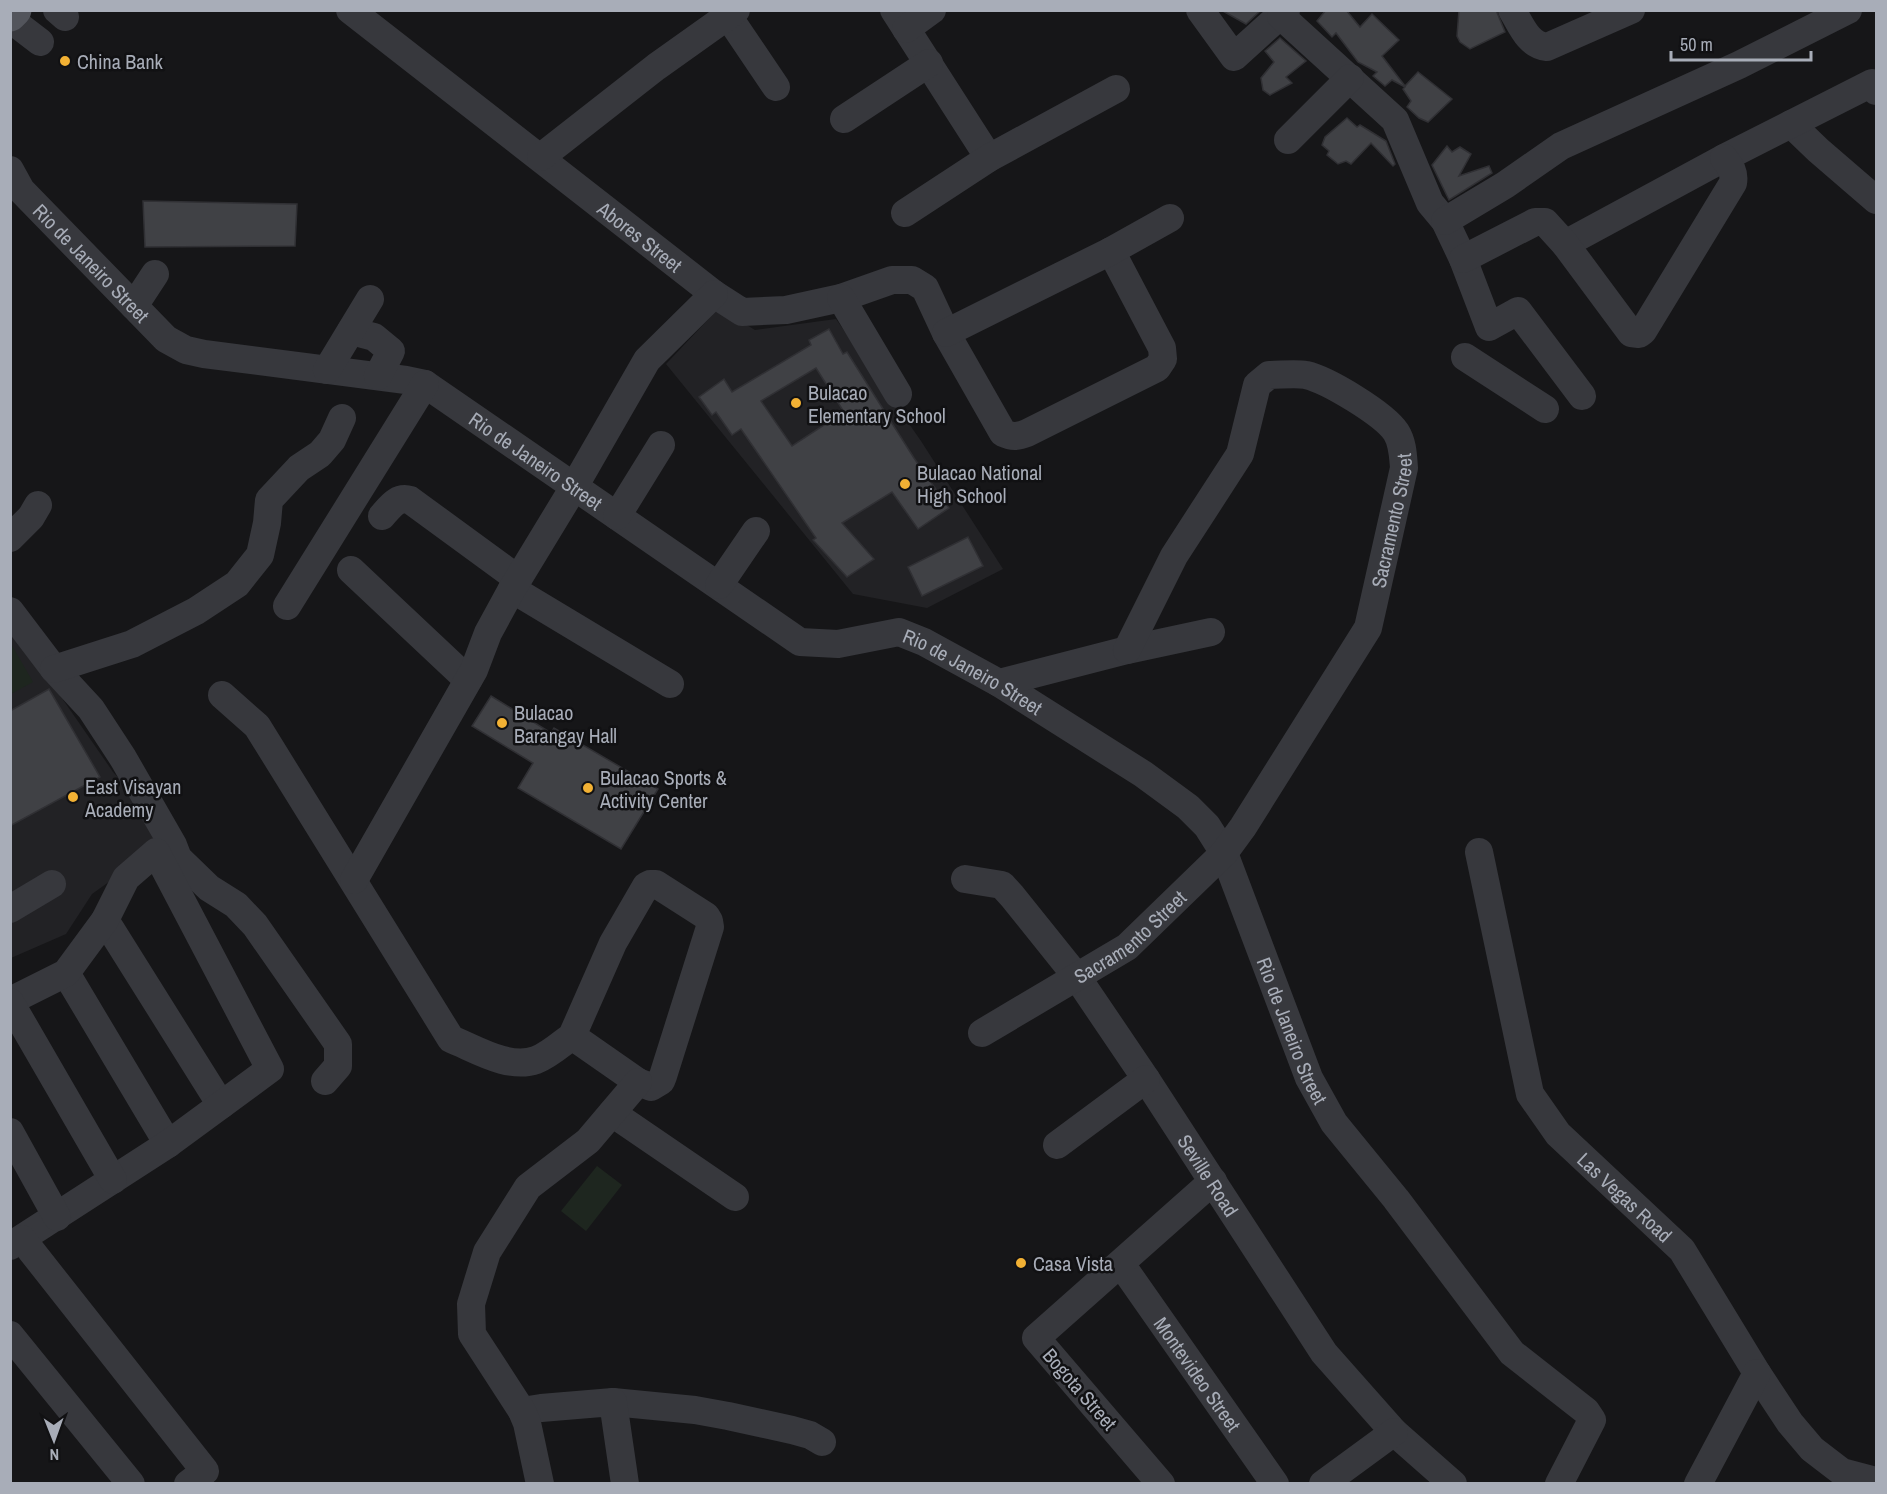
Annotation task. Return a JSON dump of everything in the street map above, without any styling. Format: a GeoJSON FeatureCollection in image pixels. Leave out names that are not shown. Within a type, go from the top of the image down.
{"type":"FeatureCollection","features":[{"type":"Feature","properties":{"kind":"main road"},"geometry":{"type":"LineString","coordinates":[[10,17],[15,10]]}},
{"type":"Feature","properties":{"kind":"street"},"geometry":{"type":"LineString","coordinates":[[932,10],[900,20],[989,158]]}},
{"type":"Feature","properties":{"kind":"street"},"geometry":{"type":"LineString","coordinates":[[1200,10],[1234,57],[1284,13],[1395,120],[1430,202],[1444,221],[1463,259],[1489,327],[1518,311],[1582,396]]}},
{"type":"Feature","properties":{"kind":"street"},"geometry":{"type":"LineString","coordinates":[[1512,10],[1531,40],[1538,46],[1547,47],[1631,10]]}},
{"type":"Feature","properties":{"kind":"street"},"geometry":{"type":"LineString","coordinates":[[1444,221],[1561,146],[1739,65],[1848,10]]}},
{"type":"Feature","properties":{"kind":"street"},"geometry":{"type":"LineString","coordinates":[[541,158],[731,13],[776,87]]}},
{"type":"Feature","properties":{"kind":"street","name":"Abores Street"},"geometry":{"type":"LineString","coordinates":[[368,15],[541,158],[714,294],[742,312],[786,310],[841,298],[892,280],[912,280],[925,288],[946,333],[1002,433],[1010,436],[1027,434],[1157,368],[1163,359],[1162,348],[1111,251]]}},
{"type":"Feature","properties":{"kind":"street"},"geometry":{"type":"LineString","coordinates":[[10,17],[40,42]]}},
{"type":"Feature","properties":{"kind":"street"},"geometry":{"type":"LineString","coordinates":[[844,119],[929,63]]}},
{"type":"Feature","properties":{"kind":"street"},"geometry":{"type":"LineString","coordinates":[[1288,140],[1350,78]]}},
{"type":"Feature","properties":{"kind":"street"},"geometry":{"type":"LineString","coordinates":[[1564,244],[1724,158],[1872,83],[1876,91]]}},
{"type":"Feature","properties":{"kind":"street"},"geometry":{"type":"LineString","coordinates":[[905,213],[989,158],[1116,89]]}},
{"type":"Feature","properties":{"kind":"street"},"geometry":{"type":"LineString","coordinates":[[1791,124],[1876,200]]}},
{"type":"Feature","properties":{"kind":"street"},"geometry":{"type":"LineString","coordinates":[[1463,259],[1534,222],[1545,222],[1631,333],[1639,334],[1643,331],[1733,183],[1732,170],[1724,158]]}},
{"type":"Feature","properties":{"kind":"street","name":"Rio de Janeiro Street"},"geometry":{"type":"LineString","coordinates":[[14,182],[166,339],[186,350],[425,384],[800,642],[838,644],[899,632],[924,642],[999,683],[1143,774],[1188,807],[1207,826],[1224,853],[1309,1078],[1334,1123],[1396,1199],[1512,1353],[1586,1411],[1592,1420],[1559,1484]]}},
{"type":"Feature","properties":{"kind":"street"},"geometry":{"type":"LineString","coordinates":[[946,333],[1111,251],[1170,218]]}},
{"type":"Feature","properties":{"kind":"street"},"geometry":{"type":"LineString","coordinates":[[134,306],[155,274]]}},
{"type":"Feature","properties":{"kind":"street"},"geometry":{"type":"LineString","coordinates":[[354,880],[468,680],[488,633],[515,584],[647,360],[714,294]]}},
{"type":"Feature","properties":{"kind":"street"},"geometry":{"type":"LineString","coordinates":[[841,298],[898,394]]}},
{"type":"Feature","properties":{"kind":"street"},"geometry":{"type":"LineString","coordinates":[[327,370],[370,299]]}},
{"type":"Feature","properties":{"kind":"street"},"geometry":{"type":"LineString","coordinates":[[351,331],[374,337],[391,351],[378,376]]}},
{"type":"Feature","properties":{"kind":"street"},"geometry":{"type":"LineString","coordinates":[[1465,357],[1534,402],[1560,367]]}},
{"type":"Feature","properties":{"kind":"street","name":"Sacramento Street"},"geometry":{"type":"LineString","coordinates":[[982,1033],[1127,947],[1224,853],[1244,827],[1368,628],[1404,468],[1402,445],[1395,431],[1360,402],[1329,383],[1305,375],[1269,375],[1257,385],[1240,454],[1174,556],[1127,650]]}},
{"type":"Feature","properties":{"kind":"street"},"geometry":{"type":"LineString","coordinates":[[287,606],[425,384]]}},
{"type":"Feature","properties":{"kind":"street"},"geometry":{"type":"LineString","coordinates":[[54,669],[132,644],[196,611],[237,584],[260,555],[269,500],[280,485],[320,454],[332,440],[342,418]]}},
{"type":"Feature","properties":{"kind":"street"},"geometry":{"type":"LineString","coordinates":[[617,516],[661,444]]}},
{"type":"Feature","properties":{"kind":"street"},"geometry":{"type":"LineString","coordinates":[[382,516],[398,500],[403,498],[410,500],[515,584],[670,684]]}},
{"type":"Feature","properties":{"kind":"street"},"geometry":{"type":"LineString","coordinates":[[10,538],[31,517],[38,505]]}},
{"type":"Feature","properties":{"kind":"street"},"geometry":{"type":"LineString","coordinates":[[718,585],[756,531]]}},
{"type":"Feature","properties":{"kind":"street"},"geometry":{"type":"LineString","coordinates":[[351,570],[468,680]]}},
{"type":"Feature","properties":{"kind":"street"},"geometry":{"type":"LineString","coordinates":[[10,610],[54,669],[98,719],[123,758],[173,845],[178,858],[209,888],[236,905],[255,925],[338,1044],[338,1066],[325,1081]]}},
{"type":"Feature","properties":{"kind":"street"},"geometry":{"type":"LineString","coordinates":[[999,683],[1127,650],[1211,632]]}},
{"type":"Feature","properties":{"kind":"street"},"geometry":{"type":"LineString","coordinates":[[222,695],[257,726],[452,1039],[519,1064],[537,1059],[572,1036],[613,943],[646,886],[656,884],[706,916],[710,927],[661,1082],[651,1088],[639,1082],[572,1036]]}},
{"type":"Feature","properties":{"kind":"street"},"geometry":{"type":"LineString","coordinates":[[113,1180],[10,1001],[66,973],[105,920],[126,878],[156,852],[270,1069],[168,1144],[57,1217],[16,1242],[205,1471],[188,1484]]}},
{"type":"Feature","properties":{"kind":"street","name":"Las Vegas Road"},"geometry":{"type":"LineString","coordinates":[[1479,852],[1530,1094],[1558,1134],[1682,1250],[1757,1373],[1790,1422],[1812,1449],[1842,1472],[1876,1481]]}},
{"type":"Feature","properties":{"kind":"street","name":"Seville Road"},"geometry":{"type":"LineString","coordinates":[[965,879],[1002,885],[1012,896],[1077,978],[1146,1079],[1324,1353],[1394,1432],[1453,1484]]}},
{"type":"Feature","properties":{"kind":"street"},"geometry":{"type":"LineString","coordinates":[[10,909],[52,884]]}},
{"type":"Feature","properties":{"kind":"street"},"geometry":{"type":"LineString","coordinates":[[105,920],[221,1105]]}},
{"type":"Feature","properties":{"kind":"street"},"geometry":{"type":"LineString","coordinates":[[66,973],[168,1144]]}},
{"type":"Feature","properties":{"kind":"street"},"geometry":{"type":"LineString","coordinates":[[1058,1145],[1146,1079]]}},
{"type":"Feature","properties":{"kind":"street"},"geometry":{"type":"LineString","coordinates":[[540,1484],[527,1423],[522,1411],[472,1334],[471,1304],[487,1252],[528,1187],[588,1141],[639,1082]]}},
{"type":"Feature","properties":{"kind":"street"},"geometry":{"type":"LineString","coordinates":[[612,1113],[735,1197]]}},
{"type":"Feature","properties":{"kind":"street"},"geometry":{"type":"LineString","coordinates":[[10,1132],[57,1217]]}},
{"type":"Feature","properties":{"kind":"street","name":"Bogota Street"},"geometry":{"type":"LineString","coordinates":[[1161,1484],[1036,1338],[1213,1180]]}},
{"type":"Feature","properties":{"kind":"street","name":"Montevideo Street"},"geometry":{"type":"LineString","coordinates":[[1121,1264],[1275,1484]]}},
{"type":"Feature","properties":{"kind":"street"},"geometry":{"type":"LineString","coordinates":[[10,1335],[131,1484]]}},
{"type":"Feature","properties":{"kind":"street"},"geometry":{"type":"LineString","coordinates":[[1698,1484],[1757,1373]]}},
{"type":"Feature","properties":{"kind":"street"},"geometry":{"type":"LineString","coordinates":[[522,1411],[613,1402],[695,1410],[792,1430],[810,1435],[822,1442]]}},
{"type":"Feature","properties":{"kind":"street"},"geometry":{"type":"LineString","coordinates":[[613,1402],[625,1484]]}},
{"type":"Feature","properties":{"kind":"street"},"geometry":{"type":"LineString","coordinates":[[1323,1484],[1394,1432]]}},
{"type":"Feature","properties":{"kind":"shaded area","name":"Bulacao Elementary School"},"geometry":{"type":"Polygon","coordinates":[[[719,308],[755,330],[836,319],[921,441],[1003,569],[927,608],[853,594],[666,364],[719,308]]]}},
{"type":"Feature","properties":{"kind":"shaded area","name":"East Visayan Academy"},"geometry":{"type":"Polygon","coordinates":[[[10,615],[48,678],[113,772],[159,823],[149,853],[92,894],[66,934],[11,958],[10,615]]]}},
{"type":"Feature","properties":{"kind":"shaded area"},"geometry":{"type":"Polygon","coordinates":[[[10,642],[33,682],[11,694],[10,694],[10,642]]]}},
{"type":"Feature","properties":{"kind":"shaded area"},"geometry":{"type":"Polygon","coordinates":[[[597,1166],[622,1185],[586,1231],[561,1211],[597,1166]]]}},
{"type":"Feature","properties":{"kind":"building"},"geometry":{"type":"Polygon","coordinates":[[[1221,10],[1259,10],[1260,11],[1246,24],[1221,10]]]}},
{"type":"Feature","properties":{"kind":"building"},"geometry":{"type":"Polygon","coordinates":[[[1326,10],[1346,10],[1360,27],[1372,14],[1399,40],[1382,56],[1405,86],[1418,72],[1452,99],[1428,122],[1419,118],[1407,107],[1411,101],[1403,89],[1405,87],[1392,80],[1385,86],[1373,76],[1377,72],[1358,62],[1336,33],[1332,37],[1317,21],[1326,10]]]}},
{"type":"Feature","properties":{"kind":"building"},"geometry":{"type":"Polygon","coordinates":[[[1459,10],[1496,10],[1505,32],[1470,49],[1460,42],[1457,36],[1459,10]]]}},
{"type":"Feature","properties":{"kind":"building"},"geometry":{"type":"Polygon","coordinates":[[[1280,38],[1306,61],[1286,77],[1292,83],[1270,95],[1263,90],[1261,78],[1274,62],[1265,51],[1280,38]]]}},
{"type":"Feature","properties":{"kind":"building"},"geometry":{"type":"Polygon","coordinates":[[[1347,118],[1357,127],[1360,125],[1386,141],[1395,164],[1393,166],[1371,143],[1351,164],[1346,161],[1338,164],[1327,155],[1329,151],[1322,145],[1325,137],[1347,118]]]}},
{"type":"Feature","properties":{"kind":"building"},"geometry":{"type":"Polygon","coordinates":[[[1447,146],[1452,152],[1460,147],[1471,154],[1459,176],[1489,166],[1492,173],[1449,200],[1432,165],[1447,146]]]}},
{"type":"Feature","properties":{"kind":"building"},"geometry":{"type":"Polygon","coordinates":[[[143,201],[297,204],[295,246],[145,247],[143,201]]]}},
{"type":"Feature","properties":{"kind":"building"},"geometry":{"type":"Polygon","coordinates":[[[829,329],[843,354],[847,352],[914,458],[949,508],[918,529],[892,492],[842,523],[874,559],[847,577],[813,540],[816,538],[741,429],[732,435],[716,412],[712,415],[699,397],[724,379],[732,392],[811,345],[809,340],[829,329]],[[816,368],[761,401],[792,446],[844,412],[816,368]]]}},
{"type":"Feature","properties":{"kind":"building"},"geometry":{"type":"Polygon","coordinates":[[[968,537],[983,566],[922,596],[908,567],[968,537]]]}},
{"type":"Feature","properties":{"kind":"building"},"geometry":{"type":"Polygon","coordinates":[[[49,689],[100,777],[10,826],[10,711],[49,689]]]}},
{"type":"Feature","properties":{"kind":"building","name":"Bulacao Sports & Activity Center"},"geometry":{"type":"Polygon","coordinates":[[[491,696],[551,733],[554,728],[658,789],[621,849],[518,788],[533,763],[472,726],[491,696]]]}},
{"type":"Feature","properties":{"kind":"place","name":"China Bank"},"geometry":{"type":"Point","coordinates":[65,61]}},
{"type":"Feature","properties":{"kind":"place","name":"Bulacao Elementary School"},"geometry":{"type":"Point","coordinates":[796,403]}},
{"type":"Feature","properties":{"kind":"place","name":"Bulacao National High School"},"geometry":{"type":"Point","coordinates":[905,484]}},
{"type":"Feature","properties":{"kind":"place","name":"Bulacao Barangay Hall"},"geometry":{"type":"Point","coordinates":[502,723]}},
{"type":"Feature","properties":{"kind":"place","name":"Bulacao Sports & Activity Center"},"geometry":{"type":"Point","coordinates":[588,788]}},
{"type":"Feature","properties":{"kind":"place","name":"East Visayan Academy"},"geometry":{"type":"Point","coordinates":[73,797]}},
{"type":"Feature","properties":{"kind":"place","name":"Casa Vista"},"geometry":{"type":"Point","coordinates":[1021,1263]}}]}
